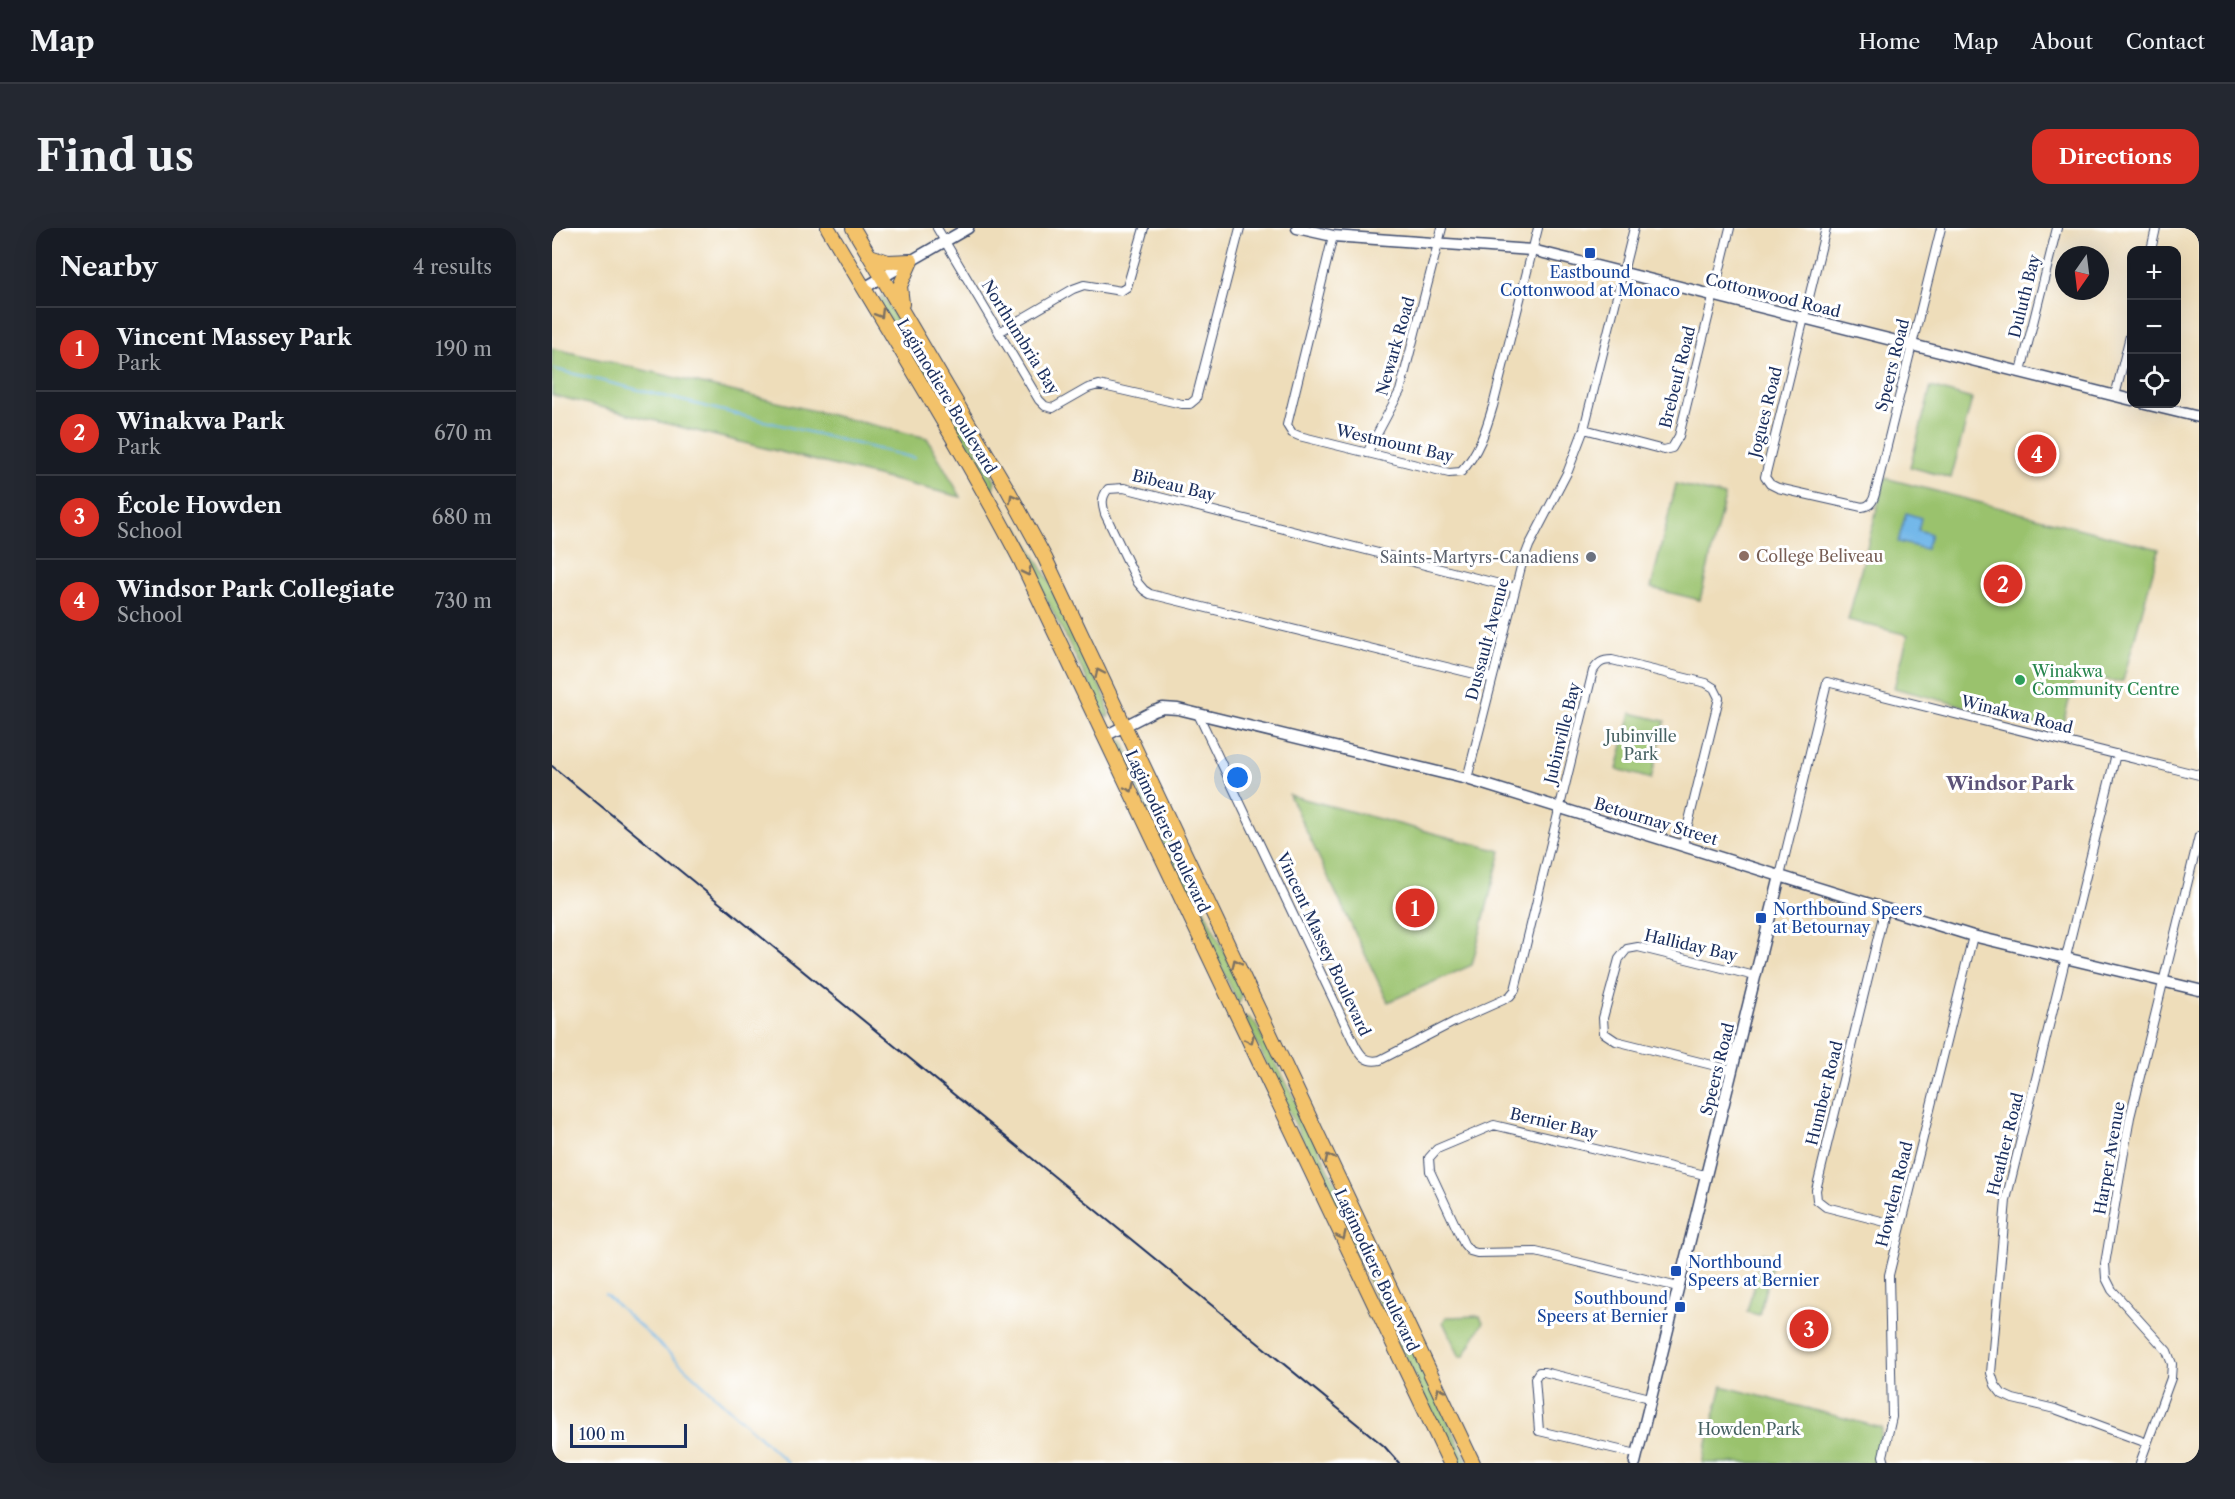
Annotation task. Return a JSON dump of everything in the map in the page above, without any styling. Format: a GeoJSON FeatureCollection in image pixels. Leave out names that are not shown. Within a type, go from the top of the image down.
{"type":"FeatureCollection","features":[{"type":"Feature","properties":{"kind":"main road","name":"Lagimodiere Boulevard"},"geometry":{"type":"LineString","coordinates":[[828,228],[990,501],[1048,616],[1450,1463]]}},
{"type":"Feature","properties":{"kind":"main road","name":"Lagimodiere Boulevard"},"geometry":{"type":"LineString","coordinates":[[853,228],[1013,499],[1045,558],[1473,1463]]}},
{"type":"Feature","properties":{"kind":"main road"},"geometry":{"type":"LineString","coordinates":[[870,256],[888,262],[911,261],[900,286],[902,310]]}},
{"type":"Feature","properties":{"kind":"main road"},"geometry":{"type":"LineString","coordinates":[[1236,1011],[1255,1001]]}},
{"type":"Feature","properties":{"kind":"main road"},"geometry":{"type":"LineString","coordinates":[[1455,1424],[1474,1448],[1482,1463]]}},
{"type":"Feature","properties":{"kind":"street","name":"Northumbria Bay"},"geometry":{"type":"LineString","coordinates":[[937,228],[1039,400],[1045,406],[1053,408],[1088,388],[1099,385],[1190,404],[1198,393],[1240,228]]}},
{"type":"Feature","properties":{"kind":"street"},"geometry":{"type":"LineString","coordinates":[[864,288],[968,228]]}},
{"type":"Feature","properties":{"kind":"street"},"geometry":{"type":"LineString","coordinates":[[999,332],[1073,289],[1084,285],[1121,291],[1127,287],[1144,228]]}},
{"type":"Feature","properties":{"kind":"street","name":"Cottonwood Road"},"geometry":{"type":"LineString","coordinates":[[1297,228],[1364,238],[1532,250],[2127,399]]}},
{"type":"Feature","properties":{"kind":"street"},"geometry":{"type":"LineString","coordinates":[[1351,228],[1364,238]]}},
{"type":"Feature","properties":{"kind":"street","name":"Newark Road"},"geometry":{"type":"LineString","coordinates":[[1367,453],[1400,391],[1442,228]]}},
{"type":"Feature","properties":{"kind":"street","name":"Westmount Bay"},"geometry":{"type":"LineString","coordinates":[[1334,232],[1287,425],[1292,433],[1299,436],[1449,473],[1461,472],[1468,465],[1484,435],[1538,228]]}},
{"type":"Feature","properties":{"kind":"street","name":"Dussault Avenue"},"geometry":{"type":"LineString","coordinates":[[1467,779],[1491,678],[1515,588],[1529,546],[1569,471],[1584,429],[1634,228]]}},
{"type":"Feature","properties":{"kind":"street"},"geometry":{"type":"LineString","coordinates":[[1713,295],[1730,228]]}},
{"type":"Feature","properties":{"kind":"street"},"geometry":{"type":"LineString","coordinates":[[1804,318],[1826,228]]}},
{"type":"Feature","properties":{"kind":"street","name":"Speers Road"},"geometry":{"type":"LineString","coordinates":[[1867,506],[1873,501],[1875,494],[1941,228]]}},
{"type":"Feature","properties":{"kind":"street","name":"Duluth Bay"},"geometry":{"type":"LineString","coordinates":[[2021,371],[2057,228]]}},
{"type":"Feature","properties":{"kind":"street"},"geometry":{"type":"LineString","coordinates":[[2152,246],[2156,228]]}},
{"type":"Feature","properties":{"kind":"street","name":"Brebeuf Road"},"geometry":{"type":"LineString","coordinates":[[1584,429],[1664,450],[1672,448],[1678,436],[1713,295]]}},
{"type":"Feature","properties":{"kind":"street","name":"Jogues Road"},"geometry":{"type":"LineString","coordinates":[[1804,318],[1765,477],[1770,484],[1778,488],[1857,507],[1867,506]]}},
{"type":"Feature","properties":{"kind":"street"},"geometry":{"type":"LineString","coordinates":[[2115,396],[2127,348]]}},
{"type":"Feature","properties":{"kind":"street"},"geometry":{"type":"LineString","coordinates":[[2162,408],[2199,417]]}},
{"type":"Feature","properties":{"kind":"street","name":"Bibeau Bay"},"geometry":{"type":"LineString","coordinates":[[1491,678],[1150,594],[1138,583],[1105,514],[1102,504],[1103,496],[1108,489],[1124,488],[1515,588]]}},
{"type":"Feature","properties":{"kind":"street","name":"Jubinville Bay"},"geometry":{"type":"LineString","coordinates":[[1559,807],[1593,671],[1597,664],[1604,660],[1612,660],[1706,683],[1714,688],[1719,698],[1683,846]]}},
{"type":"Feature","properties":{"kind":"street","name":"Speers Road"},"geometry":{"type":"LineString","coordinates":[[1636,1459],[1827,682]]}},
{"type":"Feature","properties":{"kind":"street","name":"Winakwa Road"},"geometry":{"type":"LineString","coordinates":[[1827,682],[2199,775]]}},
{"type":"Feature","properties":{"kind":"street","name":"Betournay Street"},"geometry":{"type":"LineString","coordinates":[[1105,736],[1163,708],[1178,709],[1467,779],[1973,936],[2199,990]]}},
{"type":"Feature","properties":{"kind":"street","name":"Vincent Massey Boulevard"},"geometry":{"type":"LineString","coordinates":[[1198,714],[1355,1045],[1365,1059],[1372,1061],[1380,1060],[1503,1000],[1515,990],[1559,807]]}},
{"type":"Feature","properties":{"kind":"street","name":"Heather Road"},"geometry":{"type":"LineString","coordinates":[[2116,754],[2006,1200],[1991,1373],[1995,1385],[2002,1394],[2013,1399],[2055,1409],[2147,1443]]}},
{"type":"Feature","properties":{"kind":"street","name":"Harper Avenue"},"geometry":{"type":"LineString","coordinates":[[2140,1463],[2171,1378],[2172,1364],[2167,1352],[2112,1290],[2106,1278],[2106,1264],[2130,1117],[2199,836]]}},
{"type":"Feature","properties":{"kind":"street","name":"Humber Road"},"geometry":{"type":"LineString","coordinates":[[1885,908],[1816,1190],[1817,1200],[1826,1208],[1901,1226]]}},
{"type":"Feature","properties":{"kind":"street","name":"Howden Road"},"geometry":{"type":"LineString","coordinates":[[1885,1463],[1883,1456],[1892,1418],[1889,1275],[1973,936]]}},
{"type":"Feature","properties":{"kind":"street","name":"Halliday Bay"},"geometry":{"type":"LineString","coordinates":[[1732,1070],[1616,1041],[1604,1033],[1603,1018],[1618,959],[1627,949],[1638,947],[1755,976]]}},
{"type":"Feature","properties":{"kind":"street","name":"Bernier Bay"},"geometry":{"type":"LineString","coordinates":[[1678,1287],[1536,1251],[1477,1253],[1470,1251],[1464,1244],[1430,1171],[1429,1158],[1437,1149],[1494,1125],[1705,1175]]}},
{"type":"Feature","properties":{"kind":"street"},"geometry":{"type":"LineString","coordinates":[[1636,1459],[1539,1431],[1535,1377],[1537,1373],[1544,1372],[1650,1398]]}},
{"type":"Feature","properties":{"kind":"green space"},"geometry":{"type":"Polygon","coordinates":[[[882,295],[995,480],[993,488],[989,488],[883,309],[880,299],[882,295]]]}},
{"type":"Feature","properties":{"kind":"green space"},"geometry":{"type":"Polygon","coordinates":[[[552,348],[927,438],[961,497],[552,395],[552,348]]]}},
{"type":"Feature","properties":{"kind":"green space"},"geometry":{"type":"Polygon","coordinates":[[[1931,387],[1972,399],[1951,478],[1910,467],[1931,387]]]}},
{"type":"Feature","properties":{"kind":"green space"},"geometry":{"type":"Polygon","coordinates":[[[1885,478],[2159,549],[2123,681],[2115,682],[2087,674],[2074,682],[2061,731],[1894,688],[1908,635],[1848,620],[1885,478]]]}},
{"type":"Feature","properties":{"kind":"green space"},"geometry":{"type":"Polygon","coordinates":[[[1676,484],[1725,496],[1700,600],[1651,588],[1676,484]]]}},
{"type":"Feature","properties":{"kind":"green space"},"geometry":{"type":"Polygon","coordinates":[[[1011,525],[1019,529],[1051,584],[1106,699],[1108,717],[1104,715],[1011,525]]]}},
{"type":"Feature","properties":{"kind":"green space","name":"Jubinville Park"},"geometry":{"type":"Polygon","coordinates":[[[1631,713],[1665,721],[1651,779],[1617,769],[1631,713]]]}},
{"type":"Feature","properties":{"kind":"green space"},"geometry":{"type":"Polygon","coordinates":[[[1120,740],[1123,742],[1242,988],[1238,1003],[1119,751],[1117,743],[1120,740]]]}},
{"type":"Feature","properties":{"kind":"green space"},"geometry":{"type":"Polygon","coordinates":[[[1289,795],[1501,851],[1472,965],[1388,1002],[1289,795]]]}},
{"type":"Feature","properties":{"kind":"green space"},"geometry":{"type":"Polygon","coordinates":[[[1248,1017],[1255,1023],[1300,1109],[1468,1463],[1455,1463],[1245,1018],[1248,1017]]]}},
{"type":"Feature","properties":{"kind":"green space"},"geometry":{"type":"Polygon","coordinates":[[[1762,1253],[1774,1256],[1759,1315],[1747,1312],[1762,1253]]]}},
{"type":"Feature","properties":{"kind":"green space"},"geometry":{"type":"Polygon","coordinates":[[[1480,1316],[1483,1322],[1464,1356],[1460,1357],[1443,1322],[1446,1317],[1480,1316]]]}},
{"type":"Feature","properties":{"kind":"green space","name":"Howden Park"},"geometry":{"type":"Polygon","coordinates":[[[1722,1386],[1882,1428],[1875,1463],[1702,1463],[1722,1386]]]}},
{"type":"Feature","properties":{"kind":"water"},"geometry":{"type":"Polygon","coordinates":[[[1906,513],[1921,518],[1918,530],[1931,534],[1926,549],[1898,542],[1906,513]]]}},
{"type":"Feature","properties":{"kind":"waterway"},"geometry":{"type":"LineString","coordinates":[[554,369],[914,458]]}},
{"type":"Feature","properties":{"kind":"waterway"},"geometry":{"type":"LineString","coordinates":[[605,1294],[788,1463]]}},
{"type":"Feature","properties":{"kind":"railway"},"geometry":{"type":"LineString","coordinates":[[552,766],[1384,1446],[1399,1463]]}},
{"type":"Feature","properties":{"kind":"place","name":"Eastbound Cottonwood at Monaco"},"geometry":{"type":"Point","coordinates":[1590,253]}},
{"type":"Feature","properties":{"kind":"place","name":"Windsor Park Collegiate"},"geometry":{"type":"Point","coordinates":[2037,454]}},
{"type":"Feature","properties":{"kind":"place","name":"College Beliveau"},"geometry":{"type":"Point","coordinates":[1744,556]}},
{"type":"Feature","properties":{"kind":"place","name":"Saints-Martyrs-Canadiens"},"geometry":{"type":"Point","coordinates":[1591,557]}},
{"type":"Feature","properties":{"kind":"place","name":"Winakwa Park"},"geometry":{"type":"Point","coordinates":[2003,584]}},
{"type":"Feature","properties":{"kind":"place","name":"Winakwa Community Centre"},"geometry":{"type":"Point","coordinates":[2020,680]}},
{"type":"Feature","properties":{"kind":"place","name":"Vincent Massey Park"},"geometry":{"type":"Point","coordinates":[1415,908]}},
{"type":"Feature","properties":{"kind":"place","name":"Northbound Speers at Betournay"},"geometry":{"type":"Point","coordinates":[1761,918]}},
{"type":"Feature","properties":{"kind":"place","name":"Northbound Speers at Bernier"},"geometry":{"type":"Point","coordinates":[1676,1271]}},
{"type":"Feature","properties":{"kind":"place","name":"Southbound Speers at Bernier"},"geometry":{"type":"Point","coordinates":[1680,1307]}},
{"type":"Feature","properties":{"kind":"place","name":"École Howden"},"geometry":{"type":"Point","coordinates":[1809,1329]}},
{"type":"Feature","properties":{"kind":"district","name":"Windsor Park"},"geometry":{"type":"Point","coordinates":[2010,784]}}]}
